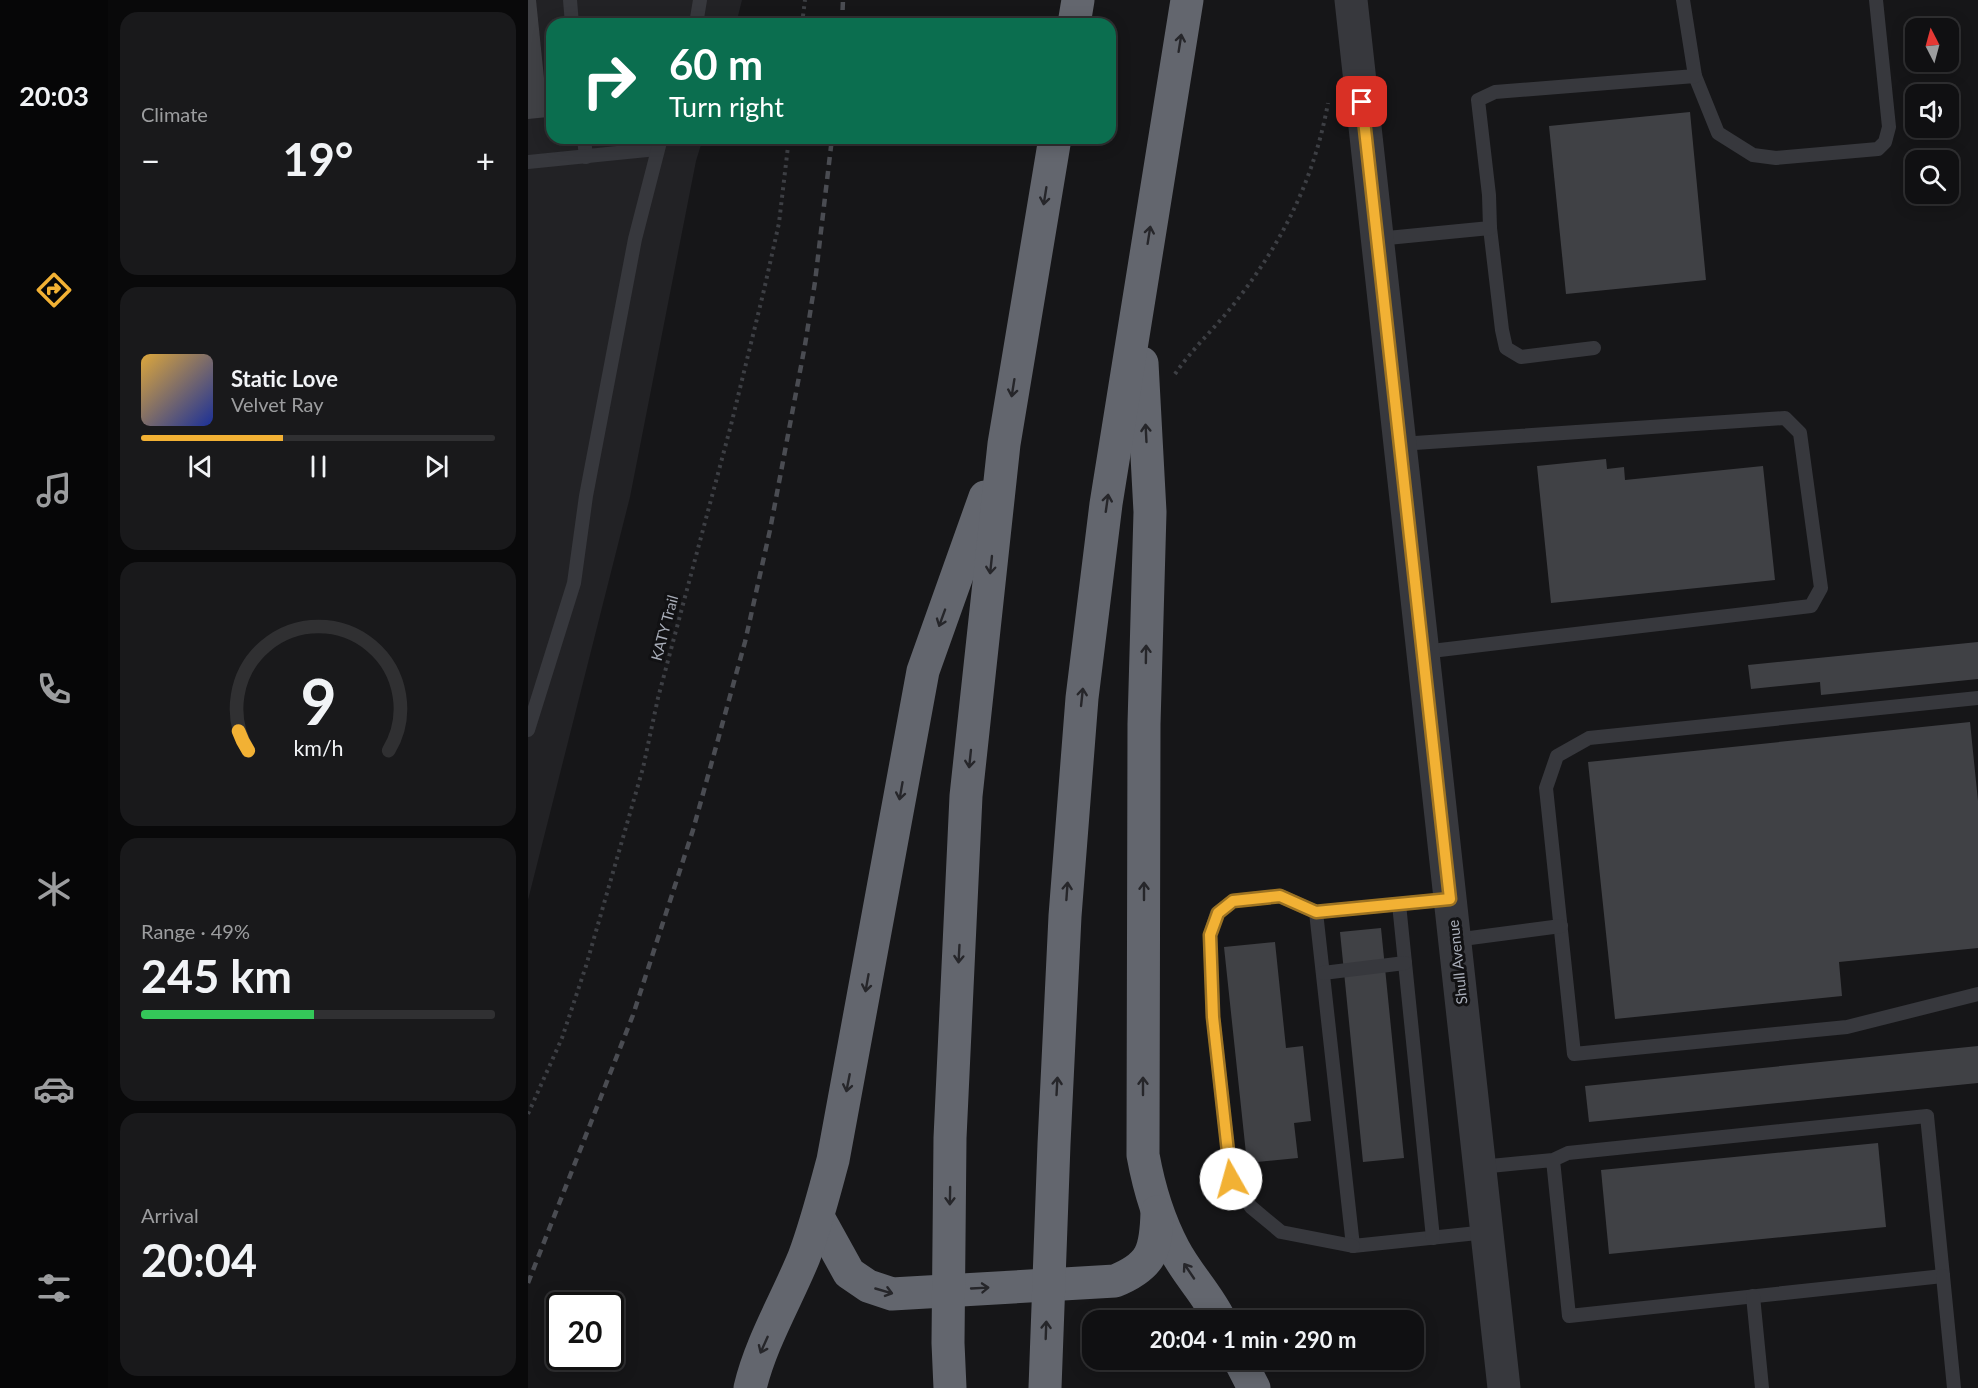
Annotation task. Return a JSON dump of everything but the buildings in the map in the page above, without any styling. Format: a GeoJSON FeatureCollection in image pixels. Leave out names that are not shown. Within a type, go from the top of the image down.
{"type":"FeatureCollection","features":[{"type":"Feature","properties":{"kind":"highway"},"geometry":{"type":"LineString","coordinates":[[1075,18],[1078,0]]}},
{"type":"Feature","properties":{"kind":"highway"},"geometry":{"type":"LineString","coordinates":[[1045,1388],[1053,1156],[1065,916],[1082,698],[1106,504],[1187,0]]}},
{"type":"Feature","properties":{"kind":"highway"},"geometry":{"type":"LineString","coordinates":[[950,1388],[948,1343],[950,1138],[966,796],[1004,444],[1054,144]]}},
{"type":"Feature","properties":{"kind":"highway"},"geometry":{"type":"LineString","coordinates":[[1139,293],[1150,512],[1144,736],[1143,1155],[1157,1212],[1174,1250],[1213,1310]]}},
{"type":"Feature","properties":{"kind":"highway"},"geometry":{"type":"LineString","coordinates":[[750,1388],[755,1365],[803,1258],[818,1217],[833,1160],[857,1036],[923,671],[1004,444]]}},
{"type":"Feature","properties":{"kind":"highway"},"geometry":{"type":"LineString","coordinates":[[818,1217],[849,1273],[868,1286],[892,1294],[1115,1281],[1135,1273],[1149,1258],[1157,1238],[1157,1212]]}},
{"type":"Feature","properties":{"kind":"highway"},"geometry":{"type":"LineString","coordinates":[[1245,1370],[1254,1388]]}},
{"type":"Feature","properties":{"kind":"street","name":"Shull Avenue"},"geometry":{"type":"LineString","coordinates":[[1351,0],[1504,1388]]}},
{"type":"Feature","properties":{"kind":"lane"},"geometry":{"type":"LineString","coordinates":[[570,0],[572,18]]}},
{"type":"Feature","properties":{"kind":"lane"},"geometry":{"type":"LineString","coordinates":[[697,18],[700,0]]}},
{"type":"Feature","properties":{"kind":"lane"},"geometry":{"type":"LineString","coordinates":[[1683,0],[1695,76],[1718,133],[1753,155],[1776,158],[1878,149],[1885,142],[1890,127],[1876,0]]}},
{"type":"Feature","properties":{"kind":"lane"},"geometry":{"type":"LineString","coordinates":[[1594,348],[1521,357],[1506,348],[1490,228],[1489,195],[1478,100],[1495,92],[1695,76]]}},
{"type":"Feature","properties":{"kind":"lane"},"geometry":{"type":"LineString","coordinates":[[585,144],[586,157]]}},
{"type":"Feature","properties":{"kind":"lane"},"geometry":{"type":"LineString","coordinates":[[528,162],[586,157],[659,144],[635,239],[588,485],[574,583],[528,730]]}},
{"type":"Feature","properties":{"kind":"lane"},"geometry":{"type":"LineString","coordinates":[[1377,239],[1490,228]]}},
{"type":"Feature","properties":{"kind":"lane"},"geometry":{"type":"LineString","coordinates":[[1400,444],[1785,418],[1800,433],[1821,588],[1811,606],[1423,652]]}},
{"type":"Feature","properties":{"kind":"lane"},"geometry":{"type":"LineString","coordinates":[[1978,698],[1589,738],[1557,756],[1546,788],[1574,1054],[1847,1027],[1978,994]]}},
{"type":"Feature","properties":{"kind":"lane"},"geometry":{"type":"LineString","coordinates":[[1450,899],[1316,912],[1280,896],[1233,901],[1218,913],[1210,935],[1215,1040],[1231,1179],[1251,1208],[1281,1232],[1353,1246],[1488,1232]]}},
{"type":"Feature","properties":{"kind":"lane"},"geometry":{"type":"LineString","coordinates":[[1399,904],[1433,1238]]}},
{"type":"Feature","properties":{"kind":"lane"},"geometry":{"type":"LineString","coordinates":[[1316,912],[1353,1246]]}},
{"type":"Feature","properties":{"kind":"lane"},"geometry":{"type":"LineString","coordinates":[[1455,940],[1561,926]]}},
{"type":"Feature","properties":{"kind":"lane"},"geometry":{"type":"LineString","coordinates":[[1323,973],[1405,963]]}},
{"type":"Feature","properties":{"kind":"lane"},"geometry":{"type":"LineString","coordinates":[[1480,1167],[1553,1160],[1568,1153],[1927,1116],[1954,1388]]}},
{"type":"Feature","properties":{"kind":"lane"},"geometry":{"type":"LineString","coordinates":[[1553,1160],[1569,1316],[1943,1276]]}},
{"type":"Feature","properties":{"kind":"lane"},"geometry":{"type":"LineString","coordinates":[[1753,1296],[1762,1388]]}},
{"type":"Feature","properties":{"kind":"path"},"geometry":{"type":"LineString","coordinates":[[803,18],[805,0]]}},
{"type":"Feature","properties":{"kind":"path"},"geometry":{"type":"LineString","coordinates":[[1172,380],[1266,262],[1309,178],[1330,97]]}},
{"type":"Feature","properties":{"kind":"path","name":"KATY Trail"},"geometry":{"type":"LineString","coordinates":[[528,1114],[566,1028],[643,768],[658,698],[728,436],[764,290],[779,223],[788,144]]}},
{"type":"Feature","properties":{"kind":"shaded area"},"geometry":{"type":"Polygon","coordinates":[[[528,0],[742,0],[738,18],[546,18],[546,144],[701,144],[630,497],[528,900],[528,0]]]}},
{"type":"Feature","properties":{"kind":"railway"},"geometry":{"type":"LineString","coordinates":[[842,18],[843,0]]}},
{"type":"Feature","properties":{"kind":"railway"},"geometry":{"type":"LineString","coordinates":[[528,1283],[633,1015],[693,830],[745,642],[770,530],[805,345],[831,144]]}},
{"type":"Feature","properties":{"kind":"route"},"geometry":{"type":"LineString","coordinates":[[1231,1179],[1213,1017],[1210,935],[1218,913],[1233,901],[1280,896],[1316,912],[1450,899],[1362,102]]}}]}
